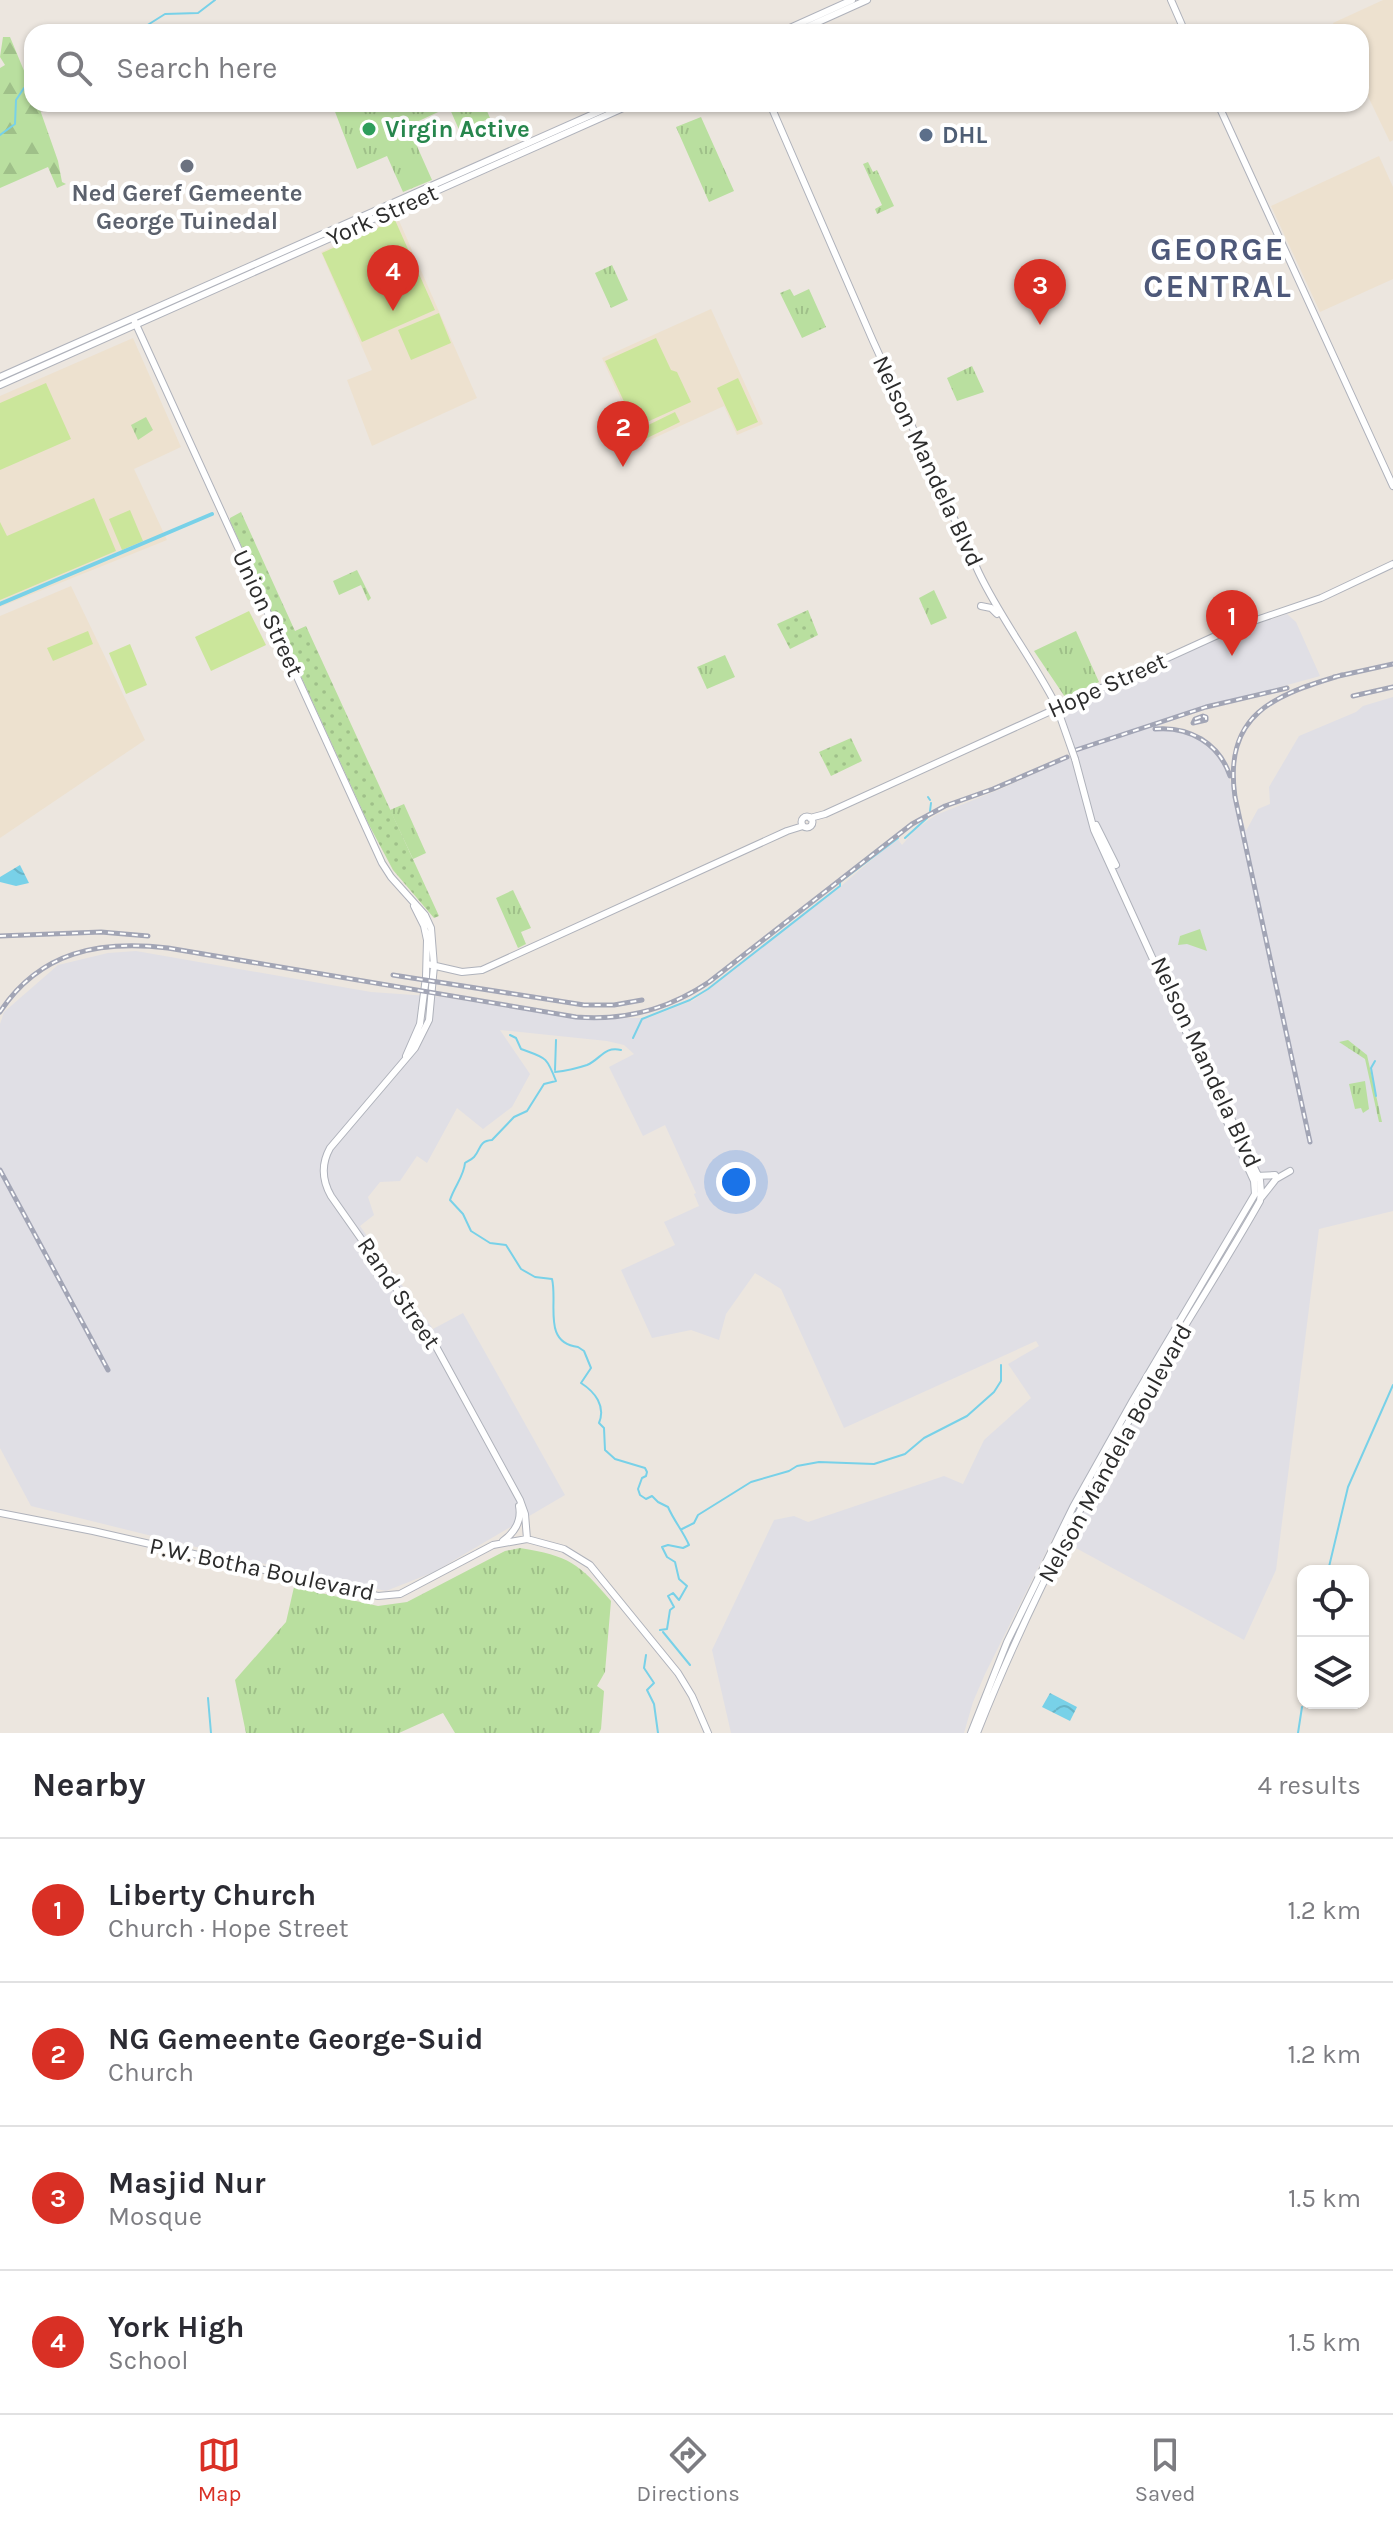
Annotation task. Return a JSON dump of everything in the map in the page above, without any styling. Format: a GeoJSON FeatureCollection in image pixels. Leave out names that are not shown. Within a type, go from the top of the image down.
{"type":"FeatureCollection","features":[{"type":"Feature","properties":{"kind":"street"},"geometry":{"type":"LineString","coordinates":[[799,24],[852,0]]}},
{"type":"Feature","properties":{"kind":"street"},"geometry":{"type":"LineString","coordinates":[[814,24],[867,0]]}},
{"type":"Feature","properties":{"kind":"street"},"geometry":{"type":"LineString","coordinates":[[1171,0],[1182,24]]}},
{"type":"Feature","properties":{"kind":"street","name":"York Street"},"geometry":{"type":"LineString","coordinates":[[0,385],[134,321],[598,112]]}},
{"type":"Feature","properties":{"kind":"street","name":"York Street"},"geometry":{"type":"LineString","coordinates":[[0,377],[614,112]]}},
{"type":"Feature","properties":{"kind":"street","name":"Nelson Mandela Blvd"},"geometry":{"type":"LineString","coordinates":[[774,112],[992,601],[1056,705],[1075,759],[1094,830],[1256,1178]]}},
{"type":"Feature","properties":{"kind":"street"},"geometry":{"type":"LineString","coordinates":[[1222,112],[1393,486]]}},
{"type":"Feature","properties":{"kind":"street","name":"Union Street"},"geometry":{"type":"LineString","coordinates":[[134,321],[382,863],[413,903],[426,930],[430,965],[426,1008]]}},
{"type":"Feature","properties":{"kind":"street","name":"Hope Street"},"geometry":{"type":"LineString","coordinates":[[430,965],[462,972],[482,970],[802,824],[806,817],[811,820],[825,814],[1233,628],[1321,598],[1393,564]]}},
{"type":"Feature","properties":{"kind":"street"},"geometry":{"type":"LineString","coordinates":[[981,606],[991,608],[1005,622]]}},
{"type":"Feature","properties":{"kind":"street","name":"Rand Street"},"geometry":{"type":"LineString","coordinates":[[426,1008],[427,1027],[421,1040],[330,1148],[323,1169],[326,1186],[433,1341],[525,1514],[527,1539]]}},
{"type":"Feature","properties":{"kind":"street","name":"Nelson Mandela Boulevard"},"geometry":{"type":"LineString","coordinates":[[1226,1250],[1271,1184],[1290,1171]]}},
{"type":"Feature","properties":{"kind":"street"},"geometry":{"type":"LineString","coordinates":[[1256,1178],[1261,1187],[1260,1201]]}},
{"type":"Feature","properties":{"kind":"street","name":"Nelson Mandela Boulevard"},"geometry":{"type":"LineString","coordinates":[[971,1733],[1007,1642],[1073,1507],[1133,1400],[1226,1250],[1252,1202],[1256,1178]]}},
{"type":"Feature","properties":{"kind":"street","name":"Nelson Mandela Boulevard"},"geometry":{"type":"LineString","coordinates":[[977,1733],[1029,1612],[1079,1510],[1209,1278]]}},
{"type":"Feature","properties":{"kind":"street"},"geometry":{"type":"LineString","coordinates":[[496,1545],[511,1535],[518,1524],[520,1512],[514,1491]]}},
{"type":"Feature","properties":{"kind":"street","name":"P.W. Botha Boulevard"},"geometry":{"type":"LineString","coordinates":[[0,1513],[378,1596],[400,1594],[496,1545],[527,1539],[564,1549],[590,1565],[678,1673],[708,1733]]}},
{"type":"Feature","properties":{"kind":"shaded area"},"geometry":{"type":"Polygon","coordinates":[[[1383,0],[1393,0],[1393,140],[1390,142],[1369,99],[1369,24],[1333,23],[1383,0]]]}},
{"type":"Feature","properties":{"kind":"shaded area"},"geometry":{"type":"Polygon","coordinates":[[[1379,156],[1393,187],[1393,279],[1320,312],[1271,206],[1379,156]]]}},
{"type":"Feature","properties":{"kind":"shaded area"},"geometry":{"type":"Polygon","coordinates":[[[397,216],[477,398],[372,446],[347,380],[372,370],[321,252],[397,216]]]}},
{"type":"Feature","properties":{"kind":"shaded area"},"geometry":{"type":"Polygon","coordinates":[[[711,309],[763,424],[737,435],[724,406],[641,444],[602,358],[711,309]]]}},
{"type":"Feature","properties":{"kind":"shaded area"},"geometry":{"type":"Polygon","coordinates":[[[133,338],[181,447],[134,469],[167,540],[0,607],[0,396],[133,338]]]}},
{"type":"Feature","properties":{"kind":"shaded area"},"geometry":{"type":"Polygon","coordinates":[[[71,586],[145,740],[0,838],[0,616],[71,586]]]}},
{"type":"Feature","properties":{"kind":"shaded area"},"geometry":{"type":"Polygon","coordinates":[[[1287,614],[1296,622],[1320,676],[1201,709],[1151,729],[1186,733],[1201,739],[1216,752],[1226,768],[1246,831],[1258,809],[1270,804],[1269,787],[1299,736],[1356,712],[1363,706],[1393,697],[1393,1211],[1319,1229],[1276,1570],[1244,1640],[1054,1536],[985,1674],[964,1733],[731,1733],[712,1650],[774,1520],[794,1516],[808,1522],[944,1476],[963,1484],[984,1440],[1031,1398],[1008,1364],[1039,1346],[1036,1341],[844,1428],[781,1289],[755,1273],[726,1314],[719,1340],[691,1330],[652,1338],[621,1270],[675,1245],[664,1222],[699,1206],[665,1125],[643,1136],[609,1067],[634,1054],[624,1045],[607,1041],[500,1030],[530,1074],[512,1107],[483,1129],[457,1108],[427,1163],[417,1156],[400,1181],[380,1182],[368,1197],[374,1215],[360,1226],[433,1329],[463,1313],[565,1495],[434,1572],[386,1591],[31,1506],[0,1448],[0,1024],[4,1012],[58,965],[108,953],[136,951],[371,992],[443,997],[572,1018],[648,1018],[694,1000],[712,987],[840,887],[897,838],[902,845],[916,829],[936,815],[1076,755],[1060,709],[1227,634],[1287,614]]]}},
{"type":"Feature","properties":{"kind":"green space"},"geometry":{"type":"Polygon","coordinates":[[[3,37],[10,37],[24,71],[24,112],[41,112],[62,182],[66,184],[57,188],[48,167],[0,188],[0,68],[5,65],[0,57],[3,37]]]}},
{"type":"Feature","properties":{"kind":"green space"},"geometry":{"type":"Polygon","coordinates":[[[335,112],[438,112],[408,126],[432,180],[403,192],[387,156],[357,169],[335,112]]]}},
{"type":"Feature","properties":{"kind":"green space"},"geometry":{"type":"Polygon","coordinates":[[[451,112],[487,112],[490,118],[460,132],[451,112]]]}},
{"type":"Feature","properties":{"kind":"green space"},"geometry":{"type":"Polygon","coordinates":[[[701,117],[734,191],[709,202],[676,127],[701,117]]]}},
{"type":"Feature","properties":{"kind":"green space"},"geometry":{"type":"Polygon","coordinates":[[[868,162],[873,172],[877,170],[894,206],[877,214],[875,209],[882,205],[863,164],[868,162]]]}},
{"type":"Feature","properties":{"kind":"green space"},"geometry":{"type":"Polygon","coordinates":[[[395,220],[435,310],[362,342],[322,253],[395,220]]]}},
{"type":"Feature","properties":{"kind":"green space"},"geometry":{"type":"Polygon","coordinates":[[[612,265],[628,300],[611,308],[595,273],[612,265]]]}},
{"type":"Feature","properties":{"kind":"green space"},"geometry":{"type":"Polygon","coordinates":[[[790,289],[794,296],[809,289],[826,327],[802,338],[780,293],[790,289]]]}},
{"type":"Feature","properties":{"kind":"green space"},"geometry":{"type":"Polygon","coordinates":[[[439,313],[451,343],[411,360],[398,330],[439,313]]]}},
{"type":"Feature","properties":{"kind":"green space"},"geometry":{"type":"Polygon","coordinates":[[[656,338],[691,402],[636,427],[605,361],[656,338]]]}},
{"type":"Feature","properties":{"kind":"green space"},"geometry":{"type":"Polygon","coordinates":[[[972,366],[984,392],[957,401],[947,378],[972,366]]]}},
{"type":"Feature","properties":{"kind":"green space"},"geometry":{"type":"Polygon","coordinates":[[[738,378],[758,422],[737,431],[717,388],[738,378]]]}},
{"type":"Feature","properties":{"kind":"green space"},"geometry":{"type":"Polygon","coordinates":[[[46,383],[71,439],[0,470],[0,403],[46,383]]]}},
{"type":"Feature","properties":{"kind":"green space"},"geometry":{"type":"Polygon","coordinates":[[[675,412],[680,422],[641,441],[636,431],[675,412]]]}},
{"type":"Feature","properties":{"kind":"green space"},"geometry":{"type":"Polygon","coordinates":[[[146,417],[153,430],[138,440],[131,425],[146,417]]]}},
{"type":"Feature","properties":{"kind":"green space"},"geometry":{"type":"Polygon","coordinates":[[[94,498],[116,551],[0,600],[0,522],[7,536],[94,498]]]}},
{"type":"Feature","properties":{"kind":"green space"},"geometry":{"type":"Polygon","coordinates":[[[130,510],[143,541],[122,550],[109,519],[130,510]]]}},
{"type":"Feature","properties":{"kind":"green space"},"geometry":{"type":"Polygon","coordinates":[[[241,512],[295,631],[306,626],[439,916],[434,918],[393,870],[368,823],[230,521],[241,512]]]}},
{"type":"Feature","properties":{"kind":"green space"},"geometry":{"type":"Polygon","coordinates":[[[357,570],[371,598],[368,601],[361,585],[339,595],[333,581],[357,570]]]}},
{"type":"Feature","properties":{"kind":"green space"},"geometry":{"type":"Polygon","coordinates":[[[934,590],[947,618],[931,625],[919,598],[934,590]]]}},
{"type":"Feature","properties":{"kind":"green space"},"geometry":{"type":"Polygon","coordinates":[[[808,610],[818,635],[790,649],[777,624],[808,610]]]}},
{"type":"Feature","properties":{"kind":"green space"},"geometry":{"type":"Polygon","coordinates":[[[249,611],[266,645],[211,671],[195,637],[249,611]]]}},
{"type":"Feature","properties":{"kind":"green space"},"geometry":{"type":"Polygon","coordinates":[[[88,631],[93,644],[53,661],[47,648],[88,631]]]}},
{"type":"Feature","properties":{"kind":"green space"},"geometry":{"type":"Polygon","coordinates":[[[1076,631],[1099,682],[1065,697],[1034,651],[1076,631]]]}},
{"type":"Feature","properties":{"kind":"green space"},"geometry":{"type":"Polygon","coordinates":[[[130,644],[147,685],[126,694],[109,653],[130,644]]]}},
{"type":"Feature","properties":{"kind":"green space"},"geometry":{"type":"Polygon","coordinates":[[[725,655],[735,677],[707,689],[697,667],[725,655]]]}},
{"type":"Feature","properties":{"kind":"green space"},"geometry":{"type":"Polygon","coordinates":[[[851,738],[862,761],[831,776],[819,752],[851,738]]]}},
{"type":"Feature","properties":{"kind":"green space"},"geometry":{"type":"Polygon","coordinates":[[[404,804],[426,853],[413,859],[390,810],[404,804]]]}},
{"type":"Feature","properties":{"kind":"green space"},"geometry":{"type":"Polygon","coordinates":[[[513,890],[531,928],[521,932],[526,944],[518,948],[496,898],[513,890]]]}},
{"type":"Feature","properties":{"kind":"green space"},"geometry":{"type":"Polygon","coordinates":[[[1200,929],[1207,951],[1187,944],[1178,945],[1180,936],[1200,929]]]}},
{"type":"Feature","properties":{"kind":"green space"},"geometry":{"type":"Polygon","coordinates":[[[1348,1040],[1367,1055],[1382,1122],[1379,1122],[1365,1059],[1339,1042],[1348,1040]]]}},
{"type":"Feature","properties":{"kind":"green space"},"geometry":{"type":"Polygon","coordinates":[[[1365,1081],[1369,1109],[1363,1113],[1361,1108],[1355,1109],[1349,1084],[1365,1081]]]}},
{"type":"Feature","properties":{"kind":"green space"},"geometry":{"type":"Polygon","coordinates":[[[520,1548],[550,1554],[572,1563],[611,1601],[605,1672],[597,1686],[604,1691],[599,1733],[455,1733],[443,1713],[399,1733],[246,1733],[235,1680],[286,1622],[294,1587],[378,1606],[407,1602],[505,1551],[520,1548]]]}},
{"type":"Feature","properties":{"kind":"water"},"geometry":{"type":"Polygon","coordinates":[[[20,865],[29,883],[16,886],[0,882],[0,877],[20,865]]]}},
{"type":"Feature","properties":{"kind":"water"},"geometry":{"type":"Polygon","coordinates":[[[1050,1693],[1077,1707],[1070,1721],[1042,1707],[1050,1693]]]}},
{"type":"Feature","properties":{"kind":"waterway"},"geometry":{"type":"LineString","coordinates":[[149,24],[165,14],[198,13],[215,0]]}},
{"type":"Feature","properties":{"kind":"waterway"},"geometry":{"type":"LineString","coordinates":[[0,135],[15,124],[16,100],[24,88]]}},
{"type":"Feature","properties":{"kind":"waterway"},"geometry":{"type":"LineString","coordinates":[[0,604],[212,514]]}},
{"type":"Feature","properties":{"kind":"waterway"},"geometry":{"type":"LineString","coordinates":[[930,811],[931,803]]}},
{"type":"Feature","properties":{"kind":"waterway"},"geometry":{"type":"LineString","coordinates":[[905,838],[927,818]]}},
{"type":"Feature","properties":{"kind":"waterway"},"geometry":{"type":"LineString","coordinates":[[633,1038],[642,1019],[690,1000],[708,989],[898,838]]}},
{"type":"Feature","properties":{"kind":"waterway"},"geometry":{"type":"LineString","coordinates":[[510,1035],[516,1038],[521,1049],[544,1059],[556,1081],[544,1084],[527,1111],[514,1117],[465,1163],[450,1200],[463,1214],[471,1231],[490,1243],[506,1245],[521,1269],[535,1277],[552,1279],[556,1330],[567,1344],[584,1351],[591,1368],[581,1383],[595,1395],[600,1405],[599,1423],[604,1428],[605,1450],[615,1459],[645,1468],[646,1476],[638,1489],[640,1495],[646,1499],[652,1496],[668,1507],[687,1540],[689,1545],[683,1548],[662,1547],[667,1557],[675,1562],[679,1579],[687,1586],[679,1600],[673,1593],[668,1596],[674,1607],[670,1610],[667,1629],[660,1630]]}},
{"type":"Feature","properties":{"kind":"waterway"},"geometry":{"type":"LineString","coordinates":[[555,1070],[556,1040]]}},
{"type":"Feature","properties":{"kind":"waterway"},"geometry":{"type":"LineString","coordinates":[[555,1072],[587,1065],[606,1051],[621,1050]]}},
{"type":"Feature","properties":{"kind":"waterway"},"geometry":{"type":"LineString","coordinates":[[1375,1061],[1371,1068],[1376,1096]]}},
{"type":"Feature","properties":{"kind":"waterway"},"geometry":{"type":"LineString","coordinates":[[682,1529],[694,1523],[698,1515],[751,1482],[797,1466],[819,1462],[874,1464],[905,1454],[924,1438],[967,1416],[994,1392],[1001,1381],[1001,1365]]}},
{"type":"Feature","properties":{"kind":"waterway"},"geometry":{"type":"LineString","coordinates":[[1329,1565],[1348,1487],[1393,1385]]}},
{"type":"Feature","properties":{"kind":"waterway"},"geometry":{"type":"LineString","coordinates":[[663,1632],[690,1665]]}},
{"type":"Feature","properties":{"kind":"waterway"},"geometry":{"type":"LineString","coordinates":[[646,1655],[644,1668],[654,1683],[647,1690],[654,1704],[658,1733]]}},
{"type":"Feature","properties":{"kind":"waterway"},"geometry":{"type":"LineString","coordinates":[[208,1698],[211,1733]]}},
{"type":"Feature","properties":{"kind":"waterway"},"geometry":{"type":"LineString","coordinates":[[1298,1733],[1302,1709]]}},
{"type":"Feature","properties":{"kind":"railway"},"geometry":{"type":"LineString","coordinates":[[1334,677],[1393,664]]}},
{"type":"Feature","properties":{"kind":"railway"},"geometry":{"type":"LineString","coordinates":[[1310,1142],[1235,797],[1233,769],[1237,746],[1258,712],[1295,691],[1342,675]]}},
{"type":"Feature","properties":{"kind":"railway"},"geometry":{"type":"LineString","coordinates":[[1353,696],[1393,687]]}},
{"type":"Feature","properties":{"kind":"railway"},"geometry":{"type":"LineString","coordinates":[[1076,750],[1206,707],[1287,688]]}},
{"type":"Feature","properties":{"kind":"railway"},"geometry":{"type":"LineString","coordinates":[[1203,716],[1206,720],[1193,723],[1195,719],[1203,716]]}},
{"type":"Feature","properties":{"kind":"railway"},"geometry":{"type":"LineString","coordinates":[[1155,729],[1180,730],[1201,739],[1218,754],[1230,776]]}},
{"type":"Feature","properties":{"kind":"railway"},"geometry":{"type":"LineString","coordinates":[[0,1012],[16,991],[53,963],[74,954],[119,946],[168,948],[576,1017],[611,1017],[646,1011],[678,999],[709,982],[912,824],[945,806],[1067,757]]}},
{"type":"Feature","properties":{"kind":"railway"},"geometry":{"type":"LineString","coordinates":[[0,936],[101,932],[148,936]]}},
{"type":"Feature","properties":{"kind":"railway"},"geometry":{"type":"LineString","coordinates":[[393,975],[584,1005],[614,1005],[642,1000]]}},
{"type":"Feature","properties":{"kind":"railway"},"geometry":{"type":"LineString","coordinates":[[0,1170],[108,1370]]}},
{"type":"Feature","properties":{"kind":"place","name":"Virgin Active"},"geometry":{"type":"Point","coordinates":[369,129]}},
{"type":"Feature","properties":{"kind":"place","name":"DHL"},"geometry":{"type":"Point","coordinates":[926,135]}},
{"type":"Feature","properties":{"kind":"place","name":"Ned Geref Gemeente George Tuinedal"},"geometry":{"type":"Point","coordinates":[187,166]}},
{"type":"Feature","properties":{"kind":"place","name":"York High"},"geometry":{"type":"Point","coordinates":[393,311]}},
{"type":"Feature","properties":{"kind":"place","name":"Masjid Nur"},"geometry":{"type":"Point","coordinates":[1040,325]}},
{"type":"Feature","properties":{"kind":"place","name":"NG Gemeente George-Suid"},"geometry":{"type":"Point","coordinates":[623,467]}},
{"type":"Feature","properties":{"kind":"place","name":"Liberty Church"},"geometry":{"type":"Point","coordinates":[1232,656]}},
{"type":"Feature","properties":{"kind":"district","name":"GEORGE CENTRAL"},"geometry":{"type":"Point","coordinates":[1218,268]}}]}
